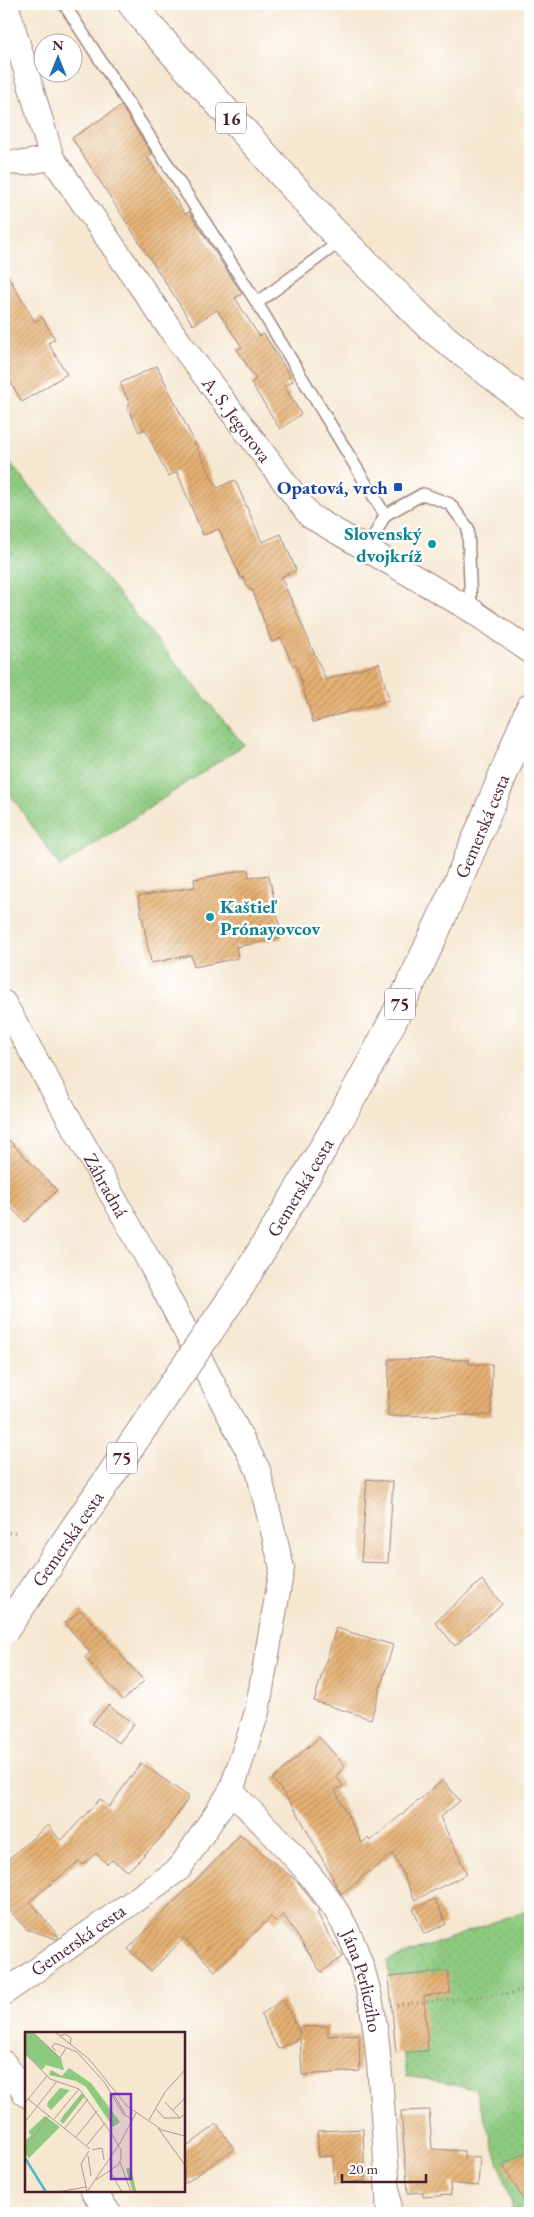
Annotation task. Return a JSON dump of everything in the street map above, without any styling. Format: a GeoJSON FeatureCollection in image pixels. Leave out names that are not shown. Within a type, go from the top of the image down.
{"type":"FeatureCollection","features":[{"type":"Feature","properties":{"kind":"main road","name":"16"},"geometry":{"type":"LineString","coordinates":[[132,4],[229,116],[342,239],[431,328],[530,405]]}},
{"type":"Feature","properties":{"kind":"main road","name":"Gemerská cesta"},"geometry":{"type":"LineString","coordinates":[[4,1631],[241,1285],[338,1123],[385,1036],[479,835],[530,708]]}},
{"type":"Feature","properties":{"kind":"street","name":"A. S. Jegorova"},"geometry":{"type":"LineString","coordinates":[[6,4],[52,158],[180,342],[310,516],[368,548],[471,610],[530,651]]}},
{"type":"Feature","properties":{"kind":"street"},"geometry":{"type":"LineString","coordinates":[[4,162],[24,163],[52,158]]}},
{"type":"Feature","properties":{"kind":"street","name":"Záhradná"},"geometry":{"type":"LineString","coordinates":[[4,1003],[143,1250],[206,1370]]}},
{"type":"Feature","properties":{"kind":"street","name":"Gemerská cesta"},"geometry":{"type":"LineString","coordinates":[[4,1993],[179,1868],[231,1790],[257,1712],[282,1568],[258,1470],[206,1370]]}},
{"type":"Feature","properties":{"kind":"street","name":"Jána Perlicziho"},"geometry":{"type":"LineString","coordinates":[[231,1790],[322,1890],[346,1929],[363,1968],[374,2008],[379,2051],[389,2213]]}},
{"type":"Feature","properties":{"kind":"street"},"geometry":{"type":"LineString","coordinates":[[4,2063],[25,2094]]}},
{"type":"Feature","properties":{"kind":"street"},"geometry":{"type":"LineString","coordinates":[[94,2192],[109,2213]]}},
{"type":"Feature","properties":{"kind":"lane"},"geometry":{"type":"LineString","coordinates":[[64,4],[257,303],[385,515]]}},
{"type":"Feature","properties":{"kind":"lane"},"geometry":{"type":"LineString","coordinates":[[257,303],[342,239]]}},
{"type":"Feature","properties":{"kind":"lane"},"geometry":{"type":"LineString","coordinates":[[368,548],[385,515],[423,494],[450,504],[468,528],[471,610]]}},
{"type":"Feature","properties":{"kind":"path"},"geometry":{"type":"LineString","coordinates":[[4,1533],[18,1532]]}},
{"type":"Feature","properties":{"kind":"path"},"geometry":{"type":"LineString","coordinates":[[374,2008],[512,1992],[530,1988]]}},
{"type":"Feature","properties":{"kind":"green space"},"geometry":{"type":"Polygon","coordinates":[[[4,456],[244,745],[60,867],[4,785],[4,456]]]}},
{"type":"Feature","properties":{"kind":"green space"},"geometry":{"type":"Polygon","coordinates":[[[530,1909],[530,2213],[503,2213],[513,2208],[475,2089],[407,2076],[387,1961],[530,1909]]]}},
{"type":"Feature","properties":{"kind":"building"},"geometry":{"type":"Polygon","coordinates":[[[121,106],[152,154],[147,157],[185,214],[189,212],[242,294],[235,298],[259,336],[264,334],[293,381],[284,386],[301,414],[280,429],[251,383],[256,380],[237,349],[242,347],[217,310],[193,325],[72,138],[121,106]]]}},
{"type":"Feature","properties":{"kind":"building"},"geometry":{"type":"Polygon","coordinates":[[[4,269],[35,322],[42,317],[55,339],[48,343],[67,374],[22,402],[4,371],[4,269]]]}},
{"type":"Feature","properties":{"kind":"building"},"geometry":{"type":"Polygon","coordinates":[[[157,366],[217,488],[235,480],[262,542],[281,534],[296,570],[281,577],[326,680],[379,663],[389,700],[313,722],[296,664],[293,666],[281,638],[272,642],[252,589],[249,590],[243,577],[241,578],[219,529],[203,535],[177,472],[168,476],[145,429],[139,432],[127,406],[130,404],[120,383],[157,366]]]}},
{"type":"Feature","properties":{"kind":"building","name":"Kaštieľ Prónayovcov"},"geometry":{"type":"Polygon","coordinates":[[[248,870],[249,878],[269,875],[282,938],[236,947],[238,958],[194,967],[191,955],[151,963],[138,896],[195,887],[194,879],[248,870]]]}},
{"type":"Feature","properties":{"kind":"building"},"geometry":{"type":"Polygon","coordinates":[[[4,1135],[57,1190],[25,1222],[4,1200],[4,1135]]]}},
{"type":"Feature","properties":{"kind":"building"},"geometry":{"type":"Polygon","coordinates":[[[389,1359],[469,1360],[469,1364],[492,1364],[491,1415],[388,1416],[389,1359]]]}},
{"type":"Feature","properties":{"kind":"building"},"geometry":{"type":"Polygon","coordinates":[[[367,1479],[393,1482],[388,1563],[361,1562],[367,1479]]]}},
{"type":"Feature","properties":{"kind":"building"},"geometry":{"type":"Polygon","coordinates":[[[482,1580],[502,1604],[455,1646],[435,1622],[482,1580]]]}},
{"type":"Feature","properties":{"kind":"building"},"geometry":{"type":"Polygon","coordinates":[[[81,1610],[144,1681],[123,1700],[85,1657],[90,1653],[65,1623],[81,1610]]]}},
{"type":"Feature","properties":{"kind":"building"},"geometry":{"type":"Polygon","coordinates":[[[336,1628],[393,1645],[371,1719],[314,1701],[336,1628]]]}},
{"type":"Feature","properties":{"kind":"building"},"geometry":{"type":"Polygon","coordinates":[[[108,1705],[134,1724],[119,1743],[92,1724],[108,1705]]]}},
{"type":"Feature","properties":{"kind":"building"},"geometry":{"type":"Polygon","coordinates":[[[319,1737],[345,1766],[336,1776],[343,1786],[335,1790],[362,1843],[368,1838],[370,1841],[443,1780],[460,1801],[440,1817],[467,1874],[415,1900],[393,1853],[341,1894],[296,1810],[273,1779],[319,1737]]]}},
{"type":"Feature","properties":{"kind":"building"},"geometry":{"type":"Polygon","coordinates":[[[141,1763],[189,1797],[161,1838],[128,1871],[112,1860],[107,1864],[96,1853],[83,1865],[79,1861],[30,1901],[59,1937],[57,1939],[26,1929],[4,1904],[4,1863],[48,1825],[61,1841],[100,1799],[109,1807],[141,1763]]]}},
{"type":"Feature","properties":{"kind":"building"},"geometry":{"type":"Polygon","coordinates":[[[240,1835],[299,1883],[319,1910],[317,1912],[328,1934],[343,1957],[321,1972],[283,1914],[276,1922],[271,1917],[215,1971],[184,1938],[151,1971],[128,1949],[240,1835]]]}},
{"type":"Feature","properties":{"kind":"building"},"geometry":{"type":"Polygon","coordinates":[[[435,1899],[446,1924],[424,1934],[413,1909],[435,1899]]]}},
{"type":"Feature","properties":{"kind":"building"},"geometry":{"type":"Polygon","coordinates":[[[448,1971],[450,1993],[424,1996],[428,2051],[396,2053],[389,1977],[448,1971]]]}},
{"type":"Feature","properties":{"kind":"building"},"geometry":{"type":"Polygon","coordinates":[[[283,1999],[300,2034],[299,2027],[328,2026],[328,2036],[359,2034],[360,2071],[302,2075],[300,2038],[278,2049],[261,2015],[283,1999]]]}},
{"type":"Feature","properties":{"kind":"building"},"geometry":{"type":"Polygon","coordinates":[[[429,2110],[432,2149],[464,2151],[464,2156],[480,2157],[478,2186],[450,2183],[451,2195],[423,2197],[423,2192],[408,2193],[401,2111],[429,2110]]]}},
{"type":"Feature","properties":{"kind":"building"},"geometry":{"type":"Polygon","coordinates":[[[217,2124],[234,2149],[185,2183],[185,2148],[217,2124]]]}},
{"type":"Feature","properties":{"kind":"building"},"geometry":{"type":"Polygon","coordinates":[[[363,2129],[365,2181],[334,2183],[333,2156],[319,2157],[317,2131],[363,2129]]]}},
{"type":"Feature","properties":{"kind":"building"},"geometry":{"type":"Polygon","coordinates":[[[530,2149],[530,2211],[503,2165],[530,2149]]]}},
{"type":"Feature","properties":{"kind":"place","name":"Opatová, vrch"},"geometry":{"type":"Point","coordinates":[398,487]}},
{"type":"Feature","properties":{"kind":"place","name":"Slovenský dvojkríž"},"geometry":{"type":"Point","coordinates":[432,544]}},
{"type":"Feature","properties":{"kind":"place","name":"Kaštieľ Prónayovcov"},"geometry":{"type":"Point","coordinates":[210,917]}}]}
